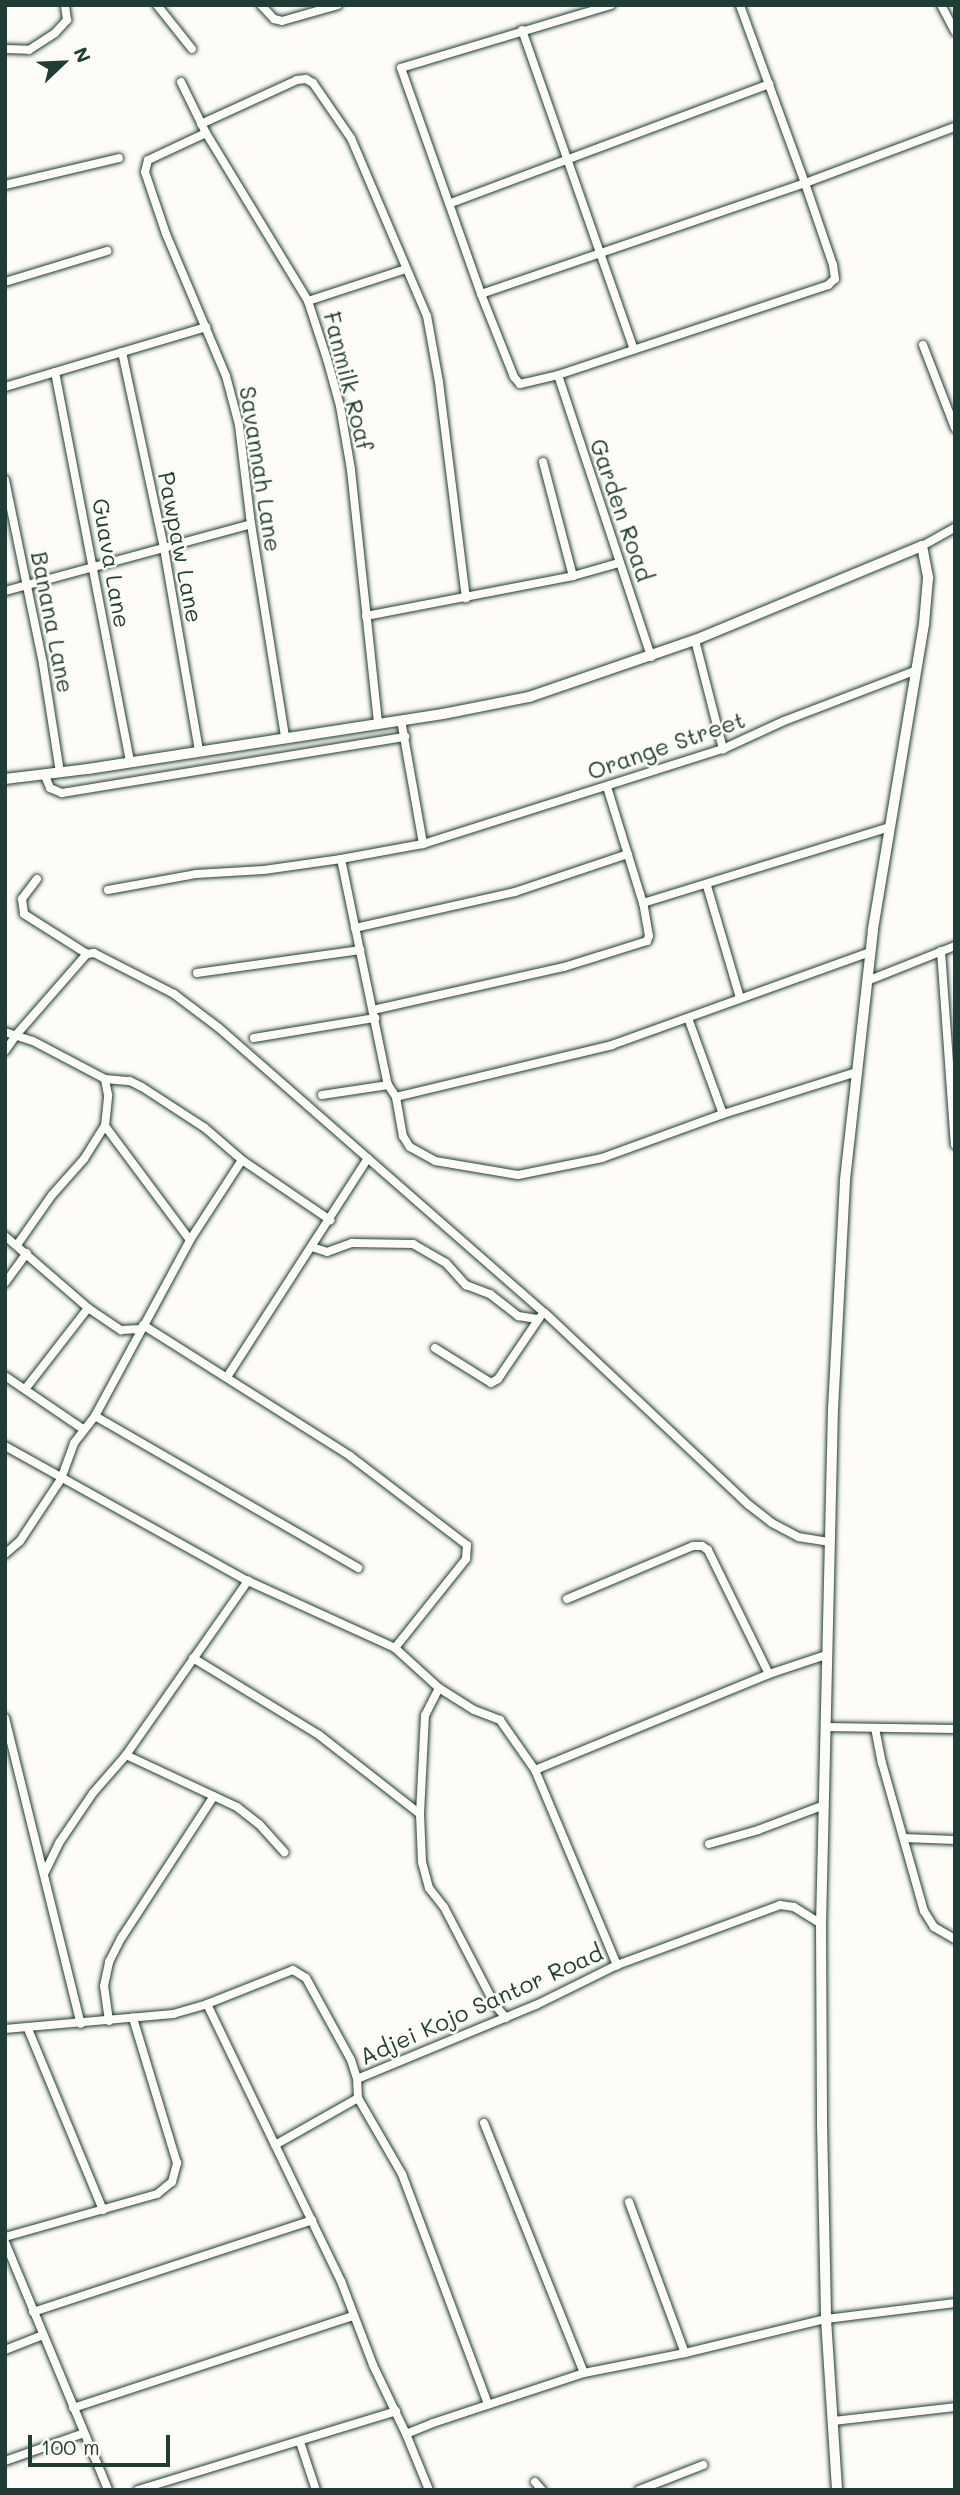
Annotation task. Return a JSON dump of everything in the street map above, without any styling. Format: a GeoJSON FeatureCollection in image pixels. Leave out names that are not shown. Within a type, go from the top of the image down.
{"type":"FeatureCollection","features":[{"type":"Feature","properties":{"kind":"street"},"geometry":{"type":"LineString","coordinates":[[5,49],[29,50],[55,33],[67,20],[65,5]]}},
{"type":"Feature","properties":{"kind":"street"},"geometry":{"type":"LineString","coordinates":[[157,5],[192,50]]}},
{"type":"Feature","properties":{"kind":"street"},"geometry":{"type":"LineString","coordinates":[[261,5],[274,19],[282,21],[338,5]]}},
{"type":"Feature","properties":{"kind":"street"},"geometry":{"type":"LineString","coordinates":[[611,5],[401,68],[481,294],[514,377],[520,384],[558,374],[828,285],[835,279],[833,265],[805,183],[740,5]]}},
{"type":"Feature","properties":{"kind":"street"},"geometry":{"type":"LineString","coordinates":[[941,5],[955,31]]}},
{"type":"Feature","properties":{"kind":"street"},"geometry":{"type":"LineString","coordinates":[[522,30],[634,349]]}},
{"type":"Feature","properties":{"kind":"street"},"geometry":{"type":"LineString","coordinates":[[204,129],[297,80],[306,79],[313,83],[351,138],[427,316],[439,382],[466,598]]}},
{"type":"Feature","properties":{"kind":"street","name":"Fanmilk Roaf"},"geometry":{"type":"LineString","coordinates":[[181,82],[204,129],[308,301],[340,406],[352,482],[378,723]]}},
{"type":"Feature","properties":{"kind":"street"},"geometry":{"type":"LineString","coordinates":[[451,203],[769,84]]}},
{"type":"Feature","properties":{"kind":"street"},"geometry":{"type":"LineString","coordinates":[[481,294],[805,183],[955,127]]}},
{"type":"Feature","properties":{"kind":"street","name":"Savannah Lane"},"geometry":{"type":"LineString","coordinates":[[204,129],[148,160],[145,172],[166,234],[226,376],[239,425],[251,524],[285,737]]}},
{"type":"Feature","properties":{"kind":"street"},"geometry":{"type":"LineString","coordinates":[[5,185],[119,158]]}},
{"type":"Feature","properties":{"kind":"street"},"geometry":{"type":"LineString","coordinates":[[5,282],[107,251]]}},
{"type":"Feature","properties":{"kind":"street"},"geometry":{"type":"LineString","coordinates":[[308,301],[406,269]]}},
{"type":"Feature","properties":{"kind":"street"},"geometry":{"type":"LineString","coordinates":[[5,387],[206,327]]}},
{"type":"Feature","properties":{"kind":"street"},"geometry":{"type":"LineString","coordinates":[[923,345],[955,428]]}},
{"type":"Feature","properties":{"kind":"street","name":"Pawpaw Lane"},"geometry":{"type":"LineString","coordinates":[[122,352],[164,548],[199,750]]}},
{"type":"Feature","properties":{"kind":"street","name":"Guava Lane"},"geometry":{"type":"LineString","coordinates":[[55,372],[130,762]]}},
{"type":"Feature","properties":{"kind":"street","name":"Garden Road"},"geometry":{"type":"LineString","coordinates":[[558,374],[651,657]]}},
{"type":"Feature","properties":{"kind":"street"},"geometry":{"type":"LineString","coordinates":[[543,462],[573,576]]}},
{"type":"Feature","properties":{"kind":"street","name":"Banana Lane"},"geometry":{"type":"LineString","coordinates":[[5,480],[28,585],[60,773]]}},
{"type":"Feature","properties":{"kind":"street"},"geometry":{"type":"LineString","coordinates":[[5,591],[251,524]]}},
{"type":"Feature","properties":{"kind":"street"},"geometry":{"type":"LineString","coordinates":[[5,779],[45,776],[529,697],[695,640],[922,547],[955,528]]}},
{"type":"Feature","properties":{"kind":"street"},"geometry":{"type":"LineString","coordinates":[[837,2490],[826,2319],[821,1924],[829,1542],[845,1181],[870,952],[918,670],[928,578],[922,547]]}},
{"type":"Feature","properties":{"kind":"street"},"geometry":{"type":"LineString","coordinates":[[366,616],[573,576],[618,563]]}},
{"type":"Feature","properties":{"kind":"street"},"geometry":{"type":"LineString","coordinates":[[695,640],[723,750]]}},
{"type":"Feature","properties":{"kind":"street","name":"Orange Street"},"geometry":{"type":"LineString","coordinates":[[108,890],[196,874],[264,870],[423,844],[723,750],[784,721],[918,670]]}},
{"type":"Feature","properties":{"kind":"street"},"geometry":{"type":"LineString","coordinates":[[401,720],[423,844]]}},
{"type":"Feature","properties":{"kind":"street"},"geometry":{"type":"LineString","coordinates":[[45,776],[50,788],[62,793],[405,737]]}},
{"type":"Feature","properties":{"kind":"street"},"geometry":{"type":"LineString","coordinates":[[254,1038],[374,1014],[564,967],[647,941],[649,936],[643,903],[607,787]]}},
{"type":"Feature","properties":{"kind":"street"},"geometry":{"type":"LineString","coordinates":[[643,903],[707,886],[890,827]]}},
{"type":"Feature","properties":{"kind":"street"},"geometry":{"type":"LineString","coordinates":[[355,928],[515,892],[628,854]]}},
{"type":"Feature","properties":{"kind":"street"},"geometry":{"type":"LineString","coordinates":[[341,859],[388,1085],[396,1097],[403,1136],[410,1147],[435,1161],[518,1175],[602,1158],[723,1114],[857,1072]]}},
{"type":"Feature","properties":{"kind":"street"},"geometry":{"type":"LineString","coordinates":[[37,879],[22,899],[24,914],[87,954],[94,953],[174,993],[219,1028],[286,1090],[545,1313],[749,1505],[772,1523],[798,1537],[829,1542]]}},
{"type":"Feature","properties":{"kind":"street"},"geometry":{"type":"LineString","coordinates":[[707,886],[740,998]]}},
{"type":"Feature","properties":{"kind":"street"},"geometry":{"type":"LineString","coordinates":[[867,981],[955,946]]}},
{"type":"Feature","properties":{"kind":"street"},"geometry":{"type":"LineString","coordinates":[[197,973],[360,950]]}},
{"type":"Feature","properties":{"kind":"street"},"geometry":{"type":"LineString","coordinates":[[941,951],[955,1143]]}},
{"type":"Feature","properties":{"kind":"street"},"geometry":{"type":"LineString","coordinates":[[396,1097],[612,1045],[870,952]]}},
{"type":"Feature","properties":{"kind":"street"},"geometry":{"type":"LineString","coordinates":[[5,1051],[87,954]]}},
{"type":"Feature","properties":{"kind":"street"},"geometry":{"type":"LineString","coordinates":[[945,1000],[955,999]]}},
{"type":"Feature","properties":{"kind":"street"},"geometry":{"type":"LineString","coordinates":[[688,1018],[723,1114]]}},
{"type":"Feature","properties":{"kind":"street"},"geometry":{"type":"LineString","coordinates":[[5,1032],[105,1079],[130,1081],[142,1087],[205,1128],[242,1160],[330,1220]]}},
{"type":"Feature","properties":{"kind":"street"},"geometry":{"type":"LineString","coordinates":[[18,1245],[52,1195],[84,1159],[105,1126],[105,1079]]}},
{"type":"Feature","properties":{"kind":"street"},"geometry":{"type":"LineString","coordinates":[[322,1095],[388,1085]]}},
{"type":"Feature","properties":{"kind":"street"},"geometry":{"type":"LineString","coordinates":[[105,1126],[190,1240]]}},
{"type":"Feature","properties":{"kind":"street"},"geometry":{"type":"LineString","coordinates":[[228,1377],[368,1158]]}},
{"type":"Feature","properties":{"kind":"street"},"geometry":{"type":"LineString","coordinates":[[5,1554],[20,1541],[61,1479],[83,1429],[95,1416],[190,1240],[242,1160]]}},
{"type":"Feature","properties":{"kind":"street"},"geometry":{"type":"LineString","coordinates":[[5,1236],[88,1308],[121,1330],[142,1327],[228,1377],[350,1457],[467,1545],[466,1559],[395,1648]]}},
{"type":"Feature","properties":{"kind":"street"},"geometry":{"type":"LineString","coordinates":[[312,1247],[327,1252],[352,1243],[413,1244],[446,1263],[466,1285],[490,1294],[517,1316],[537,1319]]}},
{"type":"Feature","properties":{"kind":"street"},"geometry":{"type":"LineString","coordinates":[[5,1283],[27,1253]]}},
{"type":"Feature","properties":{"kind":"street"},"geometry":{"type":"LineString","coordinates":[[26,1388],[88,1308]]}},
{"type":"Feature","properties":{"kind":"street"},"geometry":{"type":"LineString","coordinates":[[435,1348],[491,1383],[498,1379],[537,1319],[545,1313]]}},
{"type":"Feature","properties":{"kind":"street"},"geometry":{"type":"LineString","coordinates":[[5,1376],[83,1429]]}},
{"type":"Feature","properties":{"kind":"street"},"geometry":{"type":"LineString","coordinates":[[95,1416],[358,1568]]}},
{"type":"Feature","properties":{"kind":"street"},"geometry":{"type":"LineString","coordinates":[[5,1446],[248,1581],[395,1648],[439,1688],[474,1710],[500,1720],[535,1770],[617,1965]]}},
{"type":"Feature","properties":{"kind":"street"},"geometry":{"type":"LineString","coordinates":[[567,1599],[694,1546],[702,1546],[708,1550],[769,1674]]}},
{"type":"Feature","properties":{"kind":"street"},"geometry":{"type":"LineString","coordinates":[[45,1871],[59,1843],[93,1793],[126,1755],[248,1581]]}},
{"type":"Feature","properties":{"kind":"street"},"geometry":{"type":"LineString","coordinates":[[535,1770],[769,1674],[826,1655]]}},
{"type":"Feature","properties":{"kind":"street"},"geometry":{"type":"LineString","coordinates":[[193,1658],[319,1735],[420,1814]]}},
{"type":"Feature","properties":{"kind":"street"},"geometry":{"type":"LineString","coordinates":[[439,1688],[425,1715],[420,1814],[422,1862],[429,1888],[444,1907],[495,2005],[506,2018]]}},
{"type":"Feature","properties":{"kind":"street"},"geometry":{"type":"LineString","coordinates":[[5,1718],[81,2024]]}},
{"type":"Feature","properties":{"kind":"street"},"geometry":{"type":"LineString","coordinates":[[825,1727],[955,1729]]}},
{"type":"Feature","properties":{"kind":"street"},"geometry":{"type":"LineString","coordinates":[[875,1728],[882,1763],[924,1911],[934,1927],[955,1939]]}},
{"type":"Feature","properties":{"kind":"street"},"geometry":{"type":"LineString","coordinates":[[126,1755],[237,1807],[259,1824],[284,1852]]}},
{"type":"Feature","properties":{"kind":"street"},"geometry":{"type":"LineString","coordinates":[[109,2021],[104,1986],[109,1962],[122,1937],[214,1796]]}},
{"type":"Feature","properties":{"kind":"street"},"geometry":{"type":"LineString","coordinates":[[709,1844],[758,1830],[824,1805]]}},
{"type":"Feature","properties":{"kind":"street"},"geometry":{"type":"LineString","coordinates":[[904,1838],[955,1840]]}},
{"type":"Feature","properties":{"kind":"street","name":"Adjei Kojo Santor Road"},"geometry":{"type":"LineString","coordinates":[[5,2029],[173,2014],[208,2004],[293,1969],[306,1978],[351,2060],[357,2080],[506,2018],[617,1965],[780,1905],[794,1907],[821,1924]]}},
{"type":"Feature","properties":{"kind":"street"},"geometry":{"type":"LineString","coordinates":[[208,2004],[312,2220],[429,2490]]}},
{"type":"Feature","properties":{"kind":"street"},"geometry":{"type":"LineString","coordinates":[[108,2490],[5,2239],[157,2194],[167,2188],[177,2174],[177,2163],[133,2018]]}},
{"type":"Feature","properties":{"kind":"street"},"geometry":{"type":"LineString","coordinates":[[28,2029],[103,2210]]}},
{"type":"Feature","properties":{"kind":"street"},"geometry":{"type":"LineString","coordinates":[[357,2080],[358,2098],[402,2174],[488,2404]]}},
{"type":"Feature","properties":{"kind":"street"},"geometry":{"type":"LineString","coordinates":[[275,2146],[358,2098]]}},
{"type":"Feature","properties":{"kind":"street"},"geometry":{"type":"LineString","coordinates":[[484,2123],[584,2372]]}},
{"type":"Feature","properties":{"kind":"street"},"geometry":{"type":"LineString","coordinates":[[629,2202],[685,2353]]}},
{"type":"Feature","properties":{"kind":"street"},"geometry":{"type":"LineString","coordinates":[[33,2312],[312,2220]]}},
{"type":"Feature","properties":{"kind":"street"},"geometry":{"type":"LineString","coordinates":[[405,2434],[584,2372],[685,2353],[826,2319],[955,2303]]}},
{"type":"Feature","properties":{"kind":"street"},"geometry":{"type":"LineString","coordinates":[[73,2408],[354,2316]]}},
{"type":"Feature","properties":{"kind":"street"},"geometry":{"type":"LineString","coordinates":[[5,2350],[43,2335]]}},
{"type":"Feature","properties":{"kind":"street"},"geometry":{"type":"LineString","coordinates":[[833,2421],[955,2407]]}},
{"type":"Feature","properties":{"kind":"street"},"geometry":{"type":"LineString","coordinates":[[138,2490],[396,2411]]}},
{"type":"Feature","properties":{"kind":"street"},"geometry":{"type":"LineString","coordinates":[[5,2461],[84,2433]]}},
{"type":"Feature","properties":{"kind":"street"},"geometry":{"type":"LineString","coordinates":[[300,2442],[316,2490]]}},
{"type":"Feature","properties":{"kind":"street"},"geometry":{"type":"LineString","coordinates":[[639,2490],[703,2465]]}},
{"type":"Feature","properties":{"kind":"street"},"geometry":{"type":"LineString","coordinates":[[535,2482],[542,2490]]}}]}
